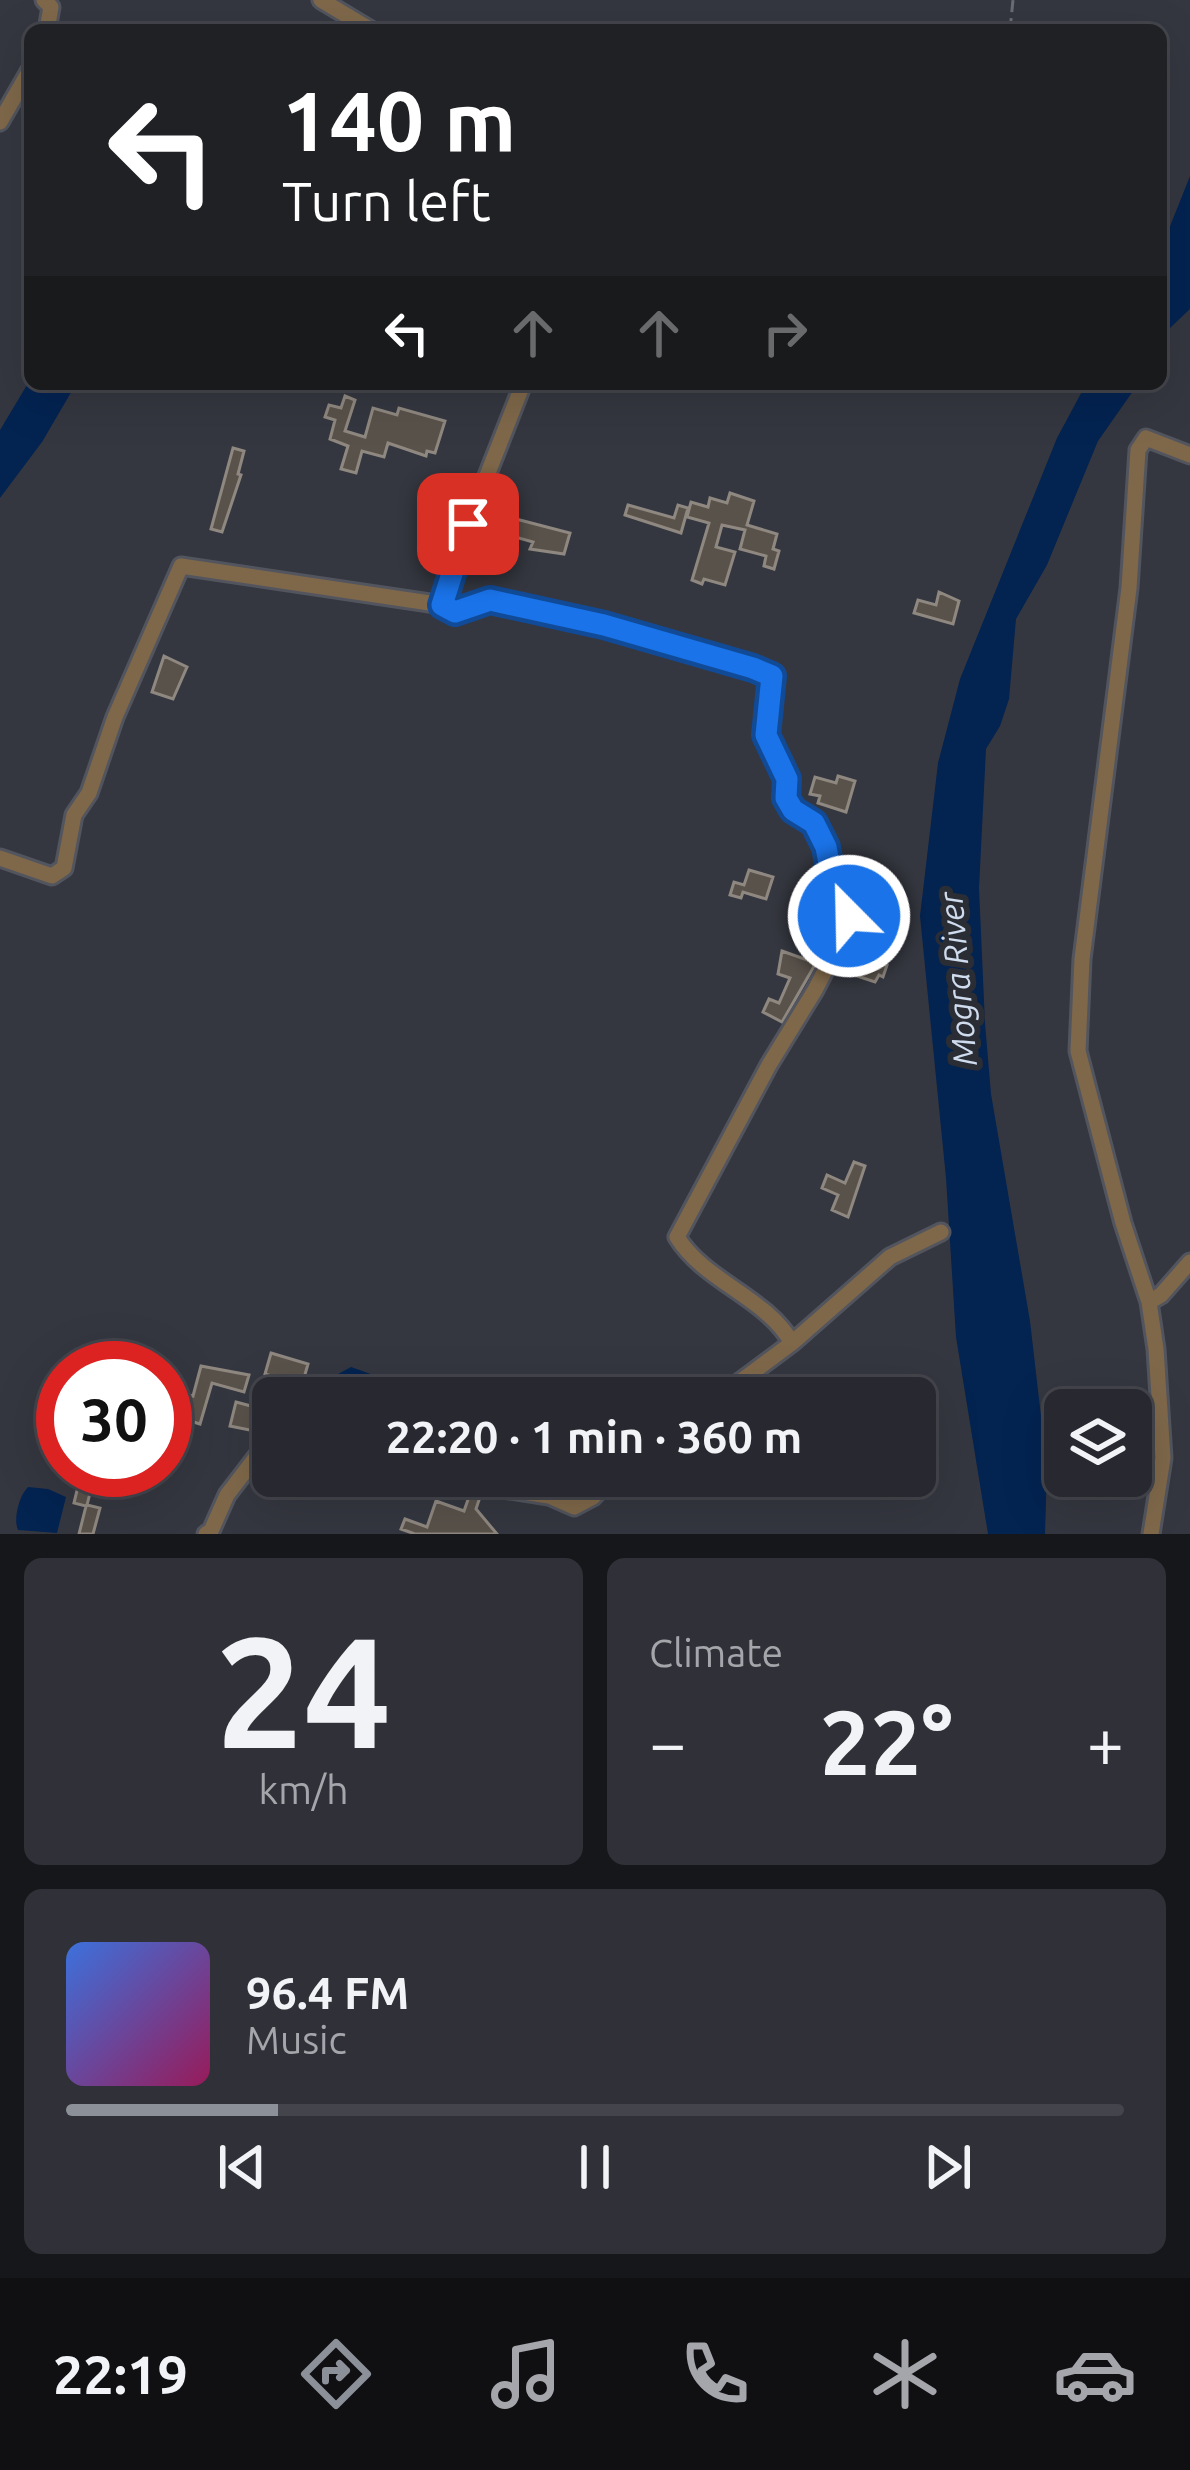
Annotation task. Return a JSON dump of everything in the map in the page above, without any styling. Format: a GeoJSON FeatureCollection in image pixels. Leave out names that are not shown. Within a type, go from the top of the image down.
{"type":"FeatureCollection","features":[{"type":"Feature","properties":{"kind":"street"},"geometry":{"type":"LineString","coordinates":[[322,0],[361,24]]}},
{"type":"Feature","properties":{"kind":"street"},"geometry":{"type":"LineString","coordinates":[[0,122],[24,80]]}},
{"type":"Feature","properties":{"kind":"street"},"geometry":{"type":"LineString","coordinates":[[442,605],[521,390]]}},
{"type":"Feature","properties":{"kind":"street"},"geometry":{"type":"LineString","coordinates":[[1151,1534],[1160,1494],[1164,1425],[1149,1302],[1090,1101],[1078,1051],[1078,1019],[1129,588],[1138,450],[1146,438],[1190,455]]}},
{"type":"Feature","properties":{"kind":"street"},"geometry":{"type":"LineString","coordinates":[[0,858],[52,876],[62,872],[74,815],[89,794],[115,716],[181,566],[442,605],[455,612],[490,600],[753,668],[775,680],[766,735],[787,779],[786,798],[793,810],[814,823],[826,847],[833,885],[851,906],[844,934],[815,991],[769,1065],[677,1237],[701,1263],[765,1311],[793,1343]]}},
{"type":"Feature","properties":{"kind":"street"},"geometry":{"type":"LineString","coordinates":[[747,1377],[890,1258],[941,1232]]}},
{"type":"Feature","properties":{"kind":"street"},"geometry":{"type":"LineString","coordinates":[[1149,1302],[1190,1262]]}},
{"type":"Feature","properties":{"kind":"street"},"geometry":{"type":"LineString","coordinates":[[206,1534],[252,1459]]}},
{"type":"Feature","properties":{"kind":"street"},"geometry":{"type":"LineString","coordinates":[[551,1497],[574,1508],[593,1497]]}},
{"type":"Feature","properties":{"kind":"water"},"geometry":{"type":"Polygon","coordinates":[[[1190,176],[1190,309],[1167,334],[1167,234],[1190,176]]]}},
{"type":"Feature","properties":{"kind":"water"},"geometry":{"type":"Polygon","coordinates":[[[24,390],[72,390],[42,442],[0,498],[0,430],[24,390]]]}},
{"type":"Feature","properties":{"kind":"water","name":"Mogra River"},"geometry":{"type":"Polygon","coordinates":[[[1083,390],[1134,390],[1098,441],[1047,565],[1016,619],[1009,699],[986,749],[979,888],[985,1023],[991,1094],[1030,1321],[1044,1442],[1045,1534],[988,1534],[956,1337],[920,916],[938,763],[960,679],[1057,438],[1083,390]]]}},
{"type":"Feature","properties":{"kind":"water"},"geometry":{"type":"Polygon","coordinates":[[[351,1367],[379,1377],[333,1377],[351,1367]]]}},
{"type":"Feature","properties":{"kind":"water"},"geometry":{"type":"Polygon","coordinates":[[[28,1487],[36,1488],[36,1497],[66,1497],[57,1533],[18,1530],[22,1496],[28,1487]]]}},
{"type":"Feature","properties":{"kind":"building"},"geometry":{"type":"Polygon","coordinates":[[[345,396],[355,400],[345,431],[365,437],[373,408],[397,415],[399,408],[445,421],[435,453],[427,451],[426,456],[388,443],[384,457],[362,451],[356,473],[341,469],[348,446],[330,439],[335,420],[325,417],[329,405],[341,408],[345,396]]]}},
{"type":"Feature","properties":{"kind":"building"},"geometry":{"type":"Polygon","coordinates":[[[233,448],[244,451],[241,475],[222,532],[211,529],[233,448]]]}},
{"type":"Feature","properties":{"kind":"building"},"geometry":{"type":"Polygon","coordinates":[[[730,493],[754,501],[747,525],[777,534],[774,569],[764,566],[766,556],[740,549],[745,530],[722,525],[716,547],[735,552],[725,585],[704,579],[702,584],[692,580],[709,523],[687,517],[691,502],[708,507],[710,498],[727,503],[730,493]]]}},
{"type":"Feature","properties":{"kind":"building"},"geometry":{"type":"Polygon","coordinates":[[[628,505],[674,518],[678,505],[688,508],[681,533],[625,515],[628,505]]]}},
{"type":"Feature","properties":{"kind":"building"},"geometry":{"type":"Polygon","coordinates":[[[516,519],[570,533],[564,554],[530,549],[533,542],[515,537],[516,519]]]}},
{"type":"Feature","properties":{"kind":"building"},"geometry":{"type":"Polygon","coordinates":[[[939,592],[959,601],[953,624],[914,613],[918,600],[936,605],[939,592]]]}},
{"type":"Feature","properties":{"kind":"building"},"geometry":{"type":"Polygon","coordinates":[[[164,656],[187,667],[173,699],[152,692],[164,656]]]}},
{"type":"Feature","properties":{"kind":"building"},"geometry":{"type":"Polygon","coordinates":[[[838,776],[855,781],[846,812],[818,803],[820,796],[810,794],[815,777],[836,783],[838,776]]]}},
{"type":"Feature","properties":{"kind":"building"},"geometry":{"type":"Polygon","coordinates":[[[749,870],[773,877],[766,899],[743,892],[741,898],[730,895],[734,882],[744,885],[749,870]]]}},
{"type":"Feature","properties":{"kind":"building"},"geometry":{"type":"Polygon","coordinates":[[[849,950],[887,965],[883,977],[879,975],[875,982],[839,970],[849,950]]]}},
{"type":"Feature","properties":{"kind":"building"},"geometry":{"type":"Polygon","coordinates":[[[782,951],[816,963],[782,1022],[763,1012],[769,999],[779,1003],[790,978],[778,974],[782,951]]]}},
{"type":"Feature","properties":{"kind":"building"},"geometry":{"type":"Polygon","coordinates":[[[854,1162],[865,1166],[848,1217],[832,1210],[838,1195],[822,1188],[827,1175],[845,1183],[854,1162]]]}},
{"type":"Feature","properties":{"kind":"building"},"geometry":{"type":"Polygon","coordinates":[[[271,1353],[308,1364],[304,1377],[265,1374],[271,1353]]]}},
{"type":"Feature","properties":{"kind":"building"},"geometry":{"type":"Polygon","coordinates":[[[201,1366],[249,1375],[244,1392],[212,1383],[200,1424],[192,1421],[201,1366]]]}},
{"type":"Feature","properties":{"kind":"building"},"geometry":{"type":"Polygon","coordinates":[[[236,1402],[252,1406],[252,1430],[230,1426],[236,1402]]]}},
{"type":"Feature","properties":{"kind":"building"},"geometry":{"type":"Polygon","coordinates":[[[75,1497],[89,1497],[87,1505],[100,1508],[93,1534],[79,1534],[86,1506],[74,1503],[75,1497]]]}},
{"type":"Feature","properties":{"kind":"building"},"geometry":{"type":"Polygon","coordinates":[[[469,1497],[480,1497],[476,1509],[497,1534],[415,1534],[401,1529],[405,1519],[427,1527],[436,1501],[464,1511],[469,1497]]]}},
{"type":"Feature","properties":{"kind":"route"},"geometry":{"type":"LineString","coordinates":[[468,524],[442,605],[455,612],[490,600],[546,611],[772,676],[766,735],[787,779],[786,798],[793,810],[814,823],[826,847],[833,885],[848,897],[849,916]]}}]}
